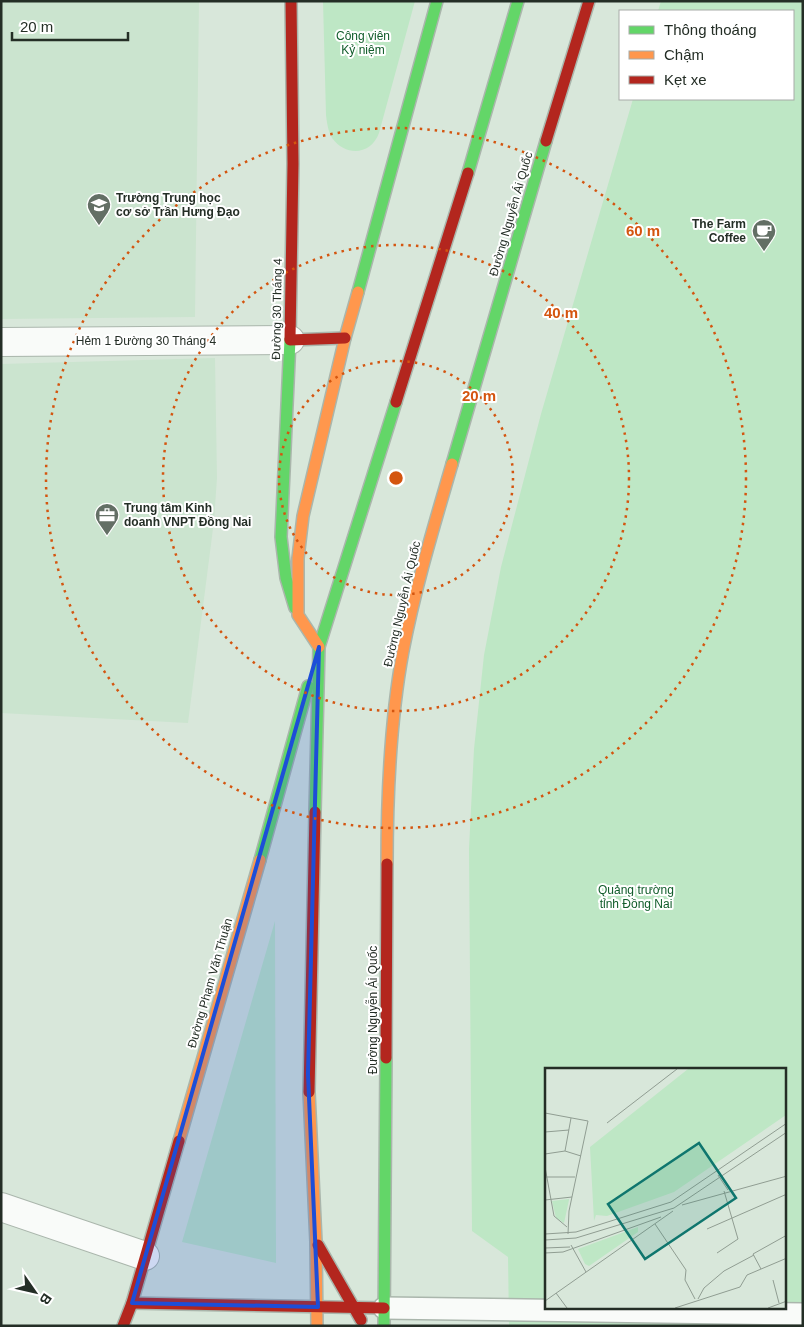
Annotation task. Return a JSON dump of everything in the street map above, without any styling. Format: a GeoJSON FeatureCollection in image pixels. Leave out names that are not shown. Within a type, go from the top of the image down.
{"type":"FeatureCollection","features":[{"type":"Feature","properties":{"kind":"main road","name":"Đường 30 Tháng 4"},"geometry":{"type":"LineString","coordinates":[[291,1],[293,164],[290,340],[281,552],[287,583],[298,615]]}},
{"type":"Feature","properties":{"kind":"main road"},"geometry":{"type":"LineString","coordinates":[[319,647],[298,615],[298,558],[303,516],[345,338],[437,1]]}},
{"type":"Feature","properties":{"kind":"main road"},"geometry":{"type":"LineString","coordinates":[[317,1326],[316,1242],[308,1074],[319,647],[458,206],[518,1]]}},
{"type":"Feature","properties":{"kind":"main road","name":"Đường Nguyễn Ái Quốc"},"geometry":{"type":"LineString","coordinates":[[384,1317],[387,824],[392,729],[403,652],[420,576],[522,222],[589,1]]}},
{"type":"Feature","properties":{"kind":"main road"},"geometry":{"type":"LineString","coordinates":[[290,340],[345,338]]}},
{"type":"Feature","properties":{"kind":"main road","name":"Đường Phạm Văn Thuận"},"geometry":{"type":"LineString","coordinates":[[123,1326],[132,1303],[217,1013],[319,647]]}},
{"type":"Feature","properties":{"kind":"main road"},"geometry":{"type":"LineString","coordinates":[[316,1242],[364,1326]]}},
{"type":"Feature","properties":{"kind":"main road"},"geometry":{"type":"LineString","coordinates":[[132,1303],[354,1306],[384,1317]]}},
{"type":"Feature","properties":{"kind":"street","name":"Hẻm 1 Đường 30 Tháng 4"},"geometry":{"type":"LineString","coordinates":[[1,342],[290,340]]}},
{"type":"Feature","properties":{"kind":"street"},"geometry":{"type":"LineString","coordinates":[[1,1206],[145,1256]]}},
{"type":"Feature","properties":{"kind":"lane"},"geometry":{"type":"LineString","coordinates":[[384,1317],[803,1314]]}},
{"type":"Feature","properties":{"kind":"highlighted area"},"geometry":{"type":"Polygon","coordinates":[[[319,647],[308,1074],[318,1307],[132,1303],[319,647]]]}},
{"type":"Feature","properties":{"kind":"shaded area","name":"Trường Trung học cơ sở Trần Hưng Đạo"},"geometry":{"type":"Polygon","coordinates":[[[1,1],[199,1],[195,317],[1,319],[1,1]]]}},
{"type":"Feature","properties":{"kind":"shaded area","name":"Trung tâm Kinh doanh VNPT Đồng Nai"},"geometry":{"type":"Polygon","coordinates":[[[215,358],[217,478],[214,521],[188,723],[1,713],[1,364],[215,358]]]}},
{"type":"Feature","properties":{"kind":"green space","name":"Công viên Kỷ niệm"},"geometry":{"type":"Polygon","coordinates":[[[323,1],[415,1],[379,133],[370,146],[358,151],[351,151],[338,144],[332,138],[329,130],[326,115],[323,1]]]}},
{"type":"Feature","properties":{"kind":"green space","name":"Quảng trường tỉnh Đồng Nai"},"geometry":{"type":"Polygon","coordinates":[[[661,1],[803,1],[803,1326],[509,1326],[508,1257],[472,1231],[469,849],[474,749],[484,655],[501,567],[541,414],[633,100],[794,100],[794,10],[658,10],[661,1]]]}},
{"type":"Feature","properties":{"kind":"green space"},"geometry":{"type":"Polygon","coordinates":[[[275,921],[276,1263],[182,1242],[275,921]]]}},
{"type":"Feature","properties":{"kind":"traffic: fast"},"geometry":{"type":"LineString","coordinates":[[358,292],[437,1]]}},
{"type":"Feature","properties":{"kind":"traffic: fast"},"geometry":{"type":"LineString","coordinates":[[468,173],[518,1]]}},
{"type":"Feature","properties":{"kind":"traffic: fast"},"geometry":{"type":"LineString","coordinates":[[452,464],[546,141]]}},
{"type":"Feature","properties":{"kind":"traffic: fast"},"geometry":{"type":"LineString","coordinates":[[290,339],[281,537],[286,578],[295,608]]}},
{"type":"Feature","properties":{"kind":"traffic: fast"},"geometry":{"type":"LineString","coordinates":[[315,812],[319,647],[396,402]]}},
{"type":"Feature","properties":{"kind":"traffic: fast"},"geometry":{"type":"LineString","coordinates":[[260,860],[308,686]]}},
{"type":"Feature","properties":{"kind":"traffic: fast"},"geometry":{"type":"LineString","coordinates":[[384,1326],[386,1058]]}},
{"type":"Feature","properties":{"kind":"traffic: slow"},"geometry":{"type":"LineString","coordinates":[[319,647],[298,615],[298,558],[303,516],[345,338],[358,292]]}},
{"type":"Feature","properties":{"kind":"traffic: slow"},"geometry":{"type":"LineString","coordinates":[[387,864],[390,757],[403,651],[419,580],[452,464]]}},
{"type":"Feature","properties":{"kind":"traffic: slow"},"geometry":{"type":"LineString","coordinates":[[179,1141],[260,860]]}},
{"type":"Feature","properties":{"kind":"traffic: slow"},"geometry":{"type":"LineString","coordinates":[[309,1092],[316,1242],[317,1326]]}},
{"type":"Feature","properties":{"kind":"traffic: jam"},"geometry":{"type":"LineString","coordinates":[[290,339],[293,164],[291,1]]}},
{"type":"Feature","properties":{"kind":"traffic: jam"},"geometry":{"type":"LineString","coordinates":[[546,141],[589,1]]}},
{"type":"Feature","properties":{"kind":"traffic: jam"},"geometry":{"type":"LineString","coordinates":[[396,402],[468,173]]}},
{"type":"Feature","properties":{"kind":"traffic: jam"},"geometry":{"type":"LineString","coordinates":[[290,340],[345,338]]}},
{"type":"Feature","properties":{"kind":"traffic: jam"},"geometry":{"type":"LineString","coordinates":[[309,1092],[315,812]]}},
{"type":"Feature","properties":{"kind":"traffic: jam"},"geometry":{"type":"LineString","coordinates":[[386,1058],[387,864]]}},
{"type":"Feature","properties":{"kind":"traffic: jam"},"geometry":{"type":"LineString","coordinates":[[123,1326],[132,1303],[179,1141]]}},
{"type":"Feature","properties":{"kind":"traffic: jam"},"geometry":{"type":"LineString","coordinates":[[318,1245],[361,1320]]}},
{"type":"Feature","properties":{"kind":"traffic: jam"},"geometry":{"type":"LineString","coordinates":[[132,1303],[384,1308]]}},
{"type":"Feature","properties":{"kind":"place","name":"Trường Trung học cơ sở Trần Hưng Đạo"},"geometry":{"type":"Point","coordinates":[99,226]}},
{"type":"Feature","properties":{"kind":"place","name":"The Farm Coffee"},"geometry":{"type":"Point","coordinates":[764,252]}},
{"type":"Feature","properties":{"kind":"place","name":"Trung tâm Kinh doanh VNPT Đồng Nai"},"geometry":{"type":"Point","coordinates":[107,536]}}]}
